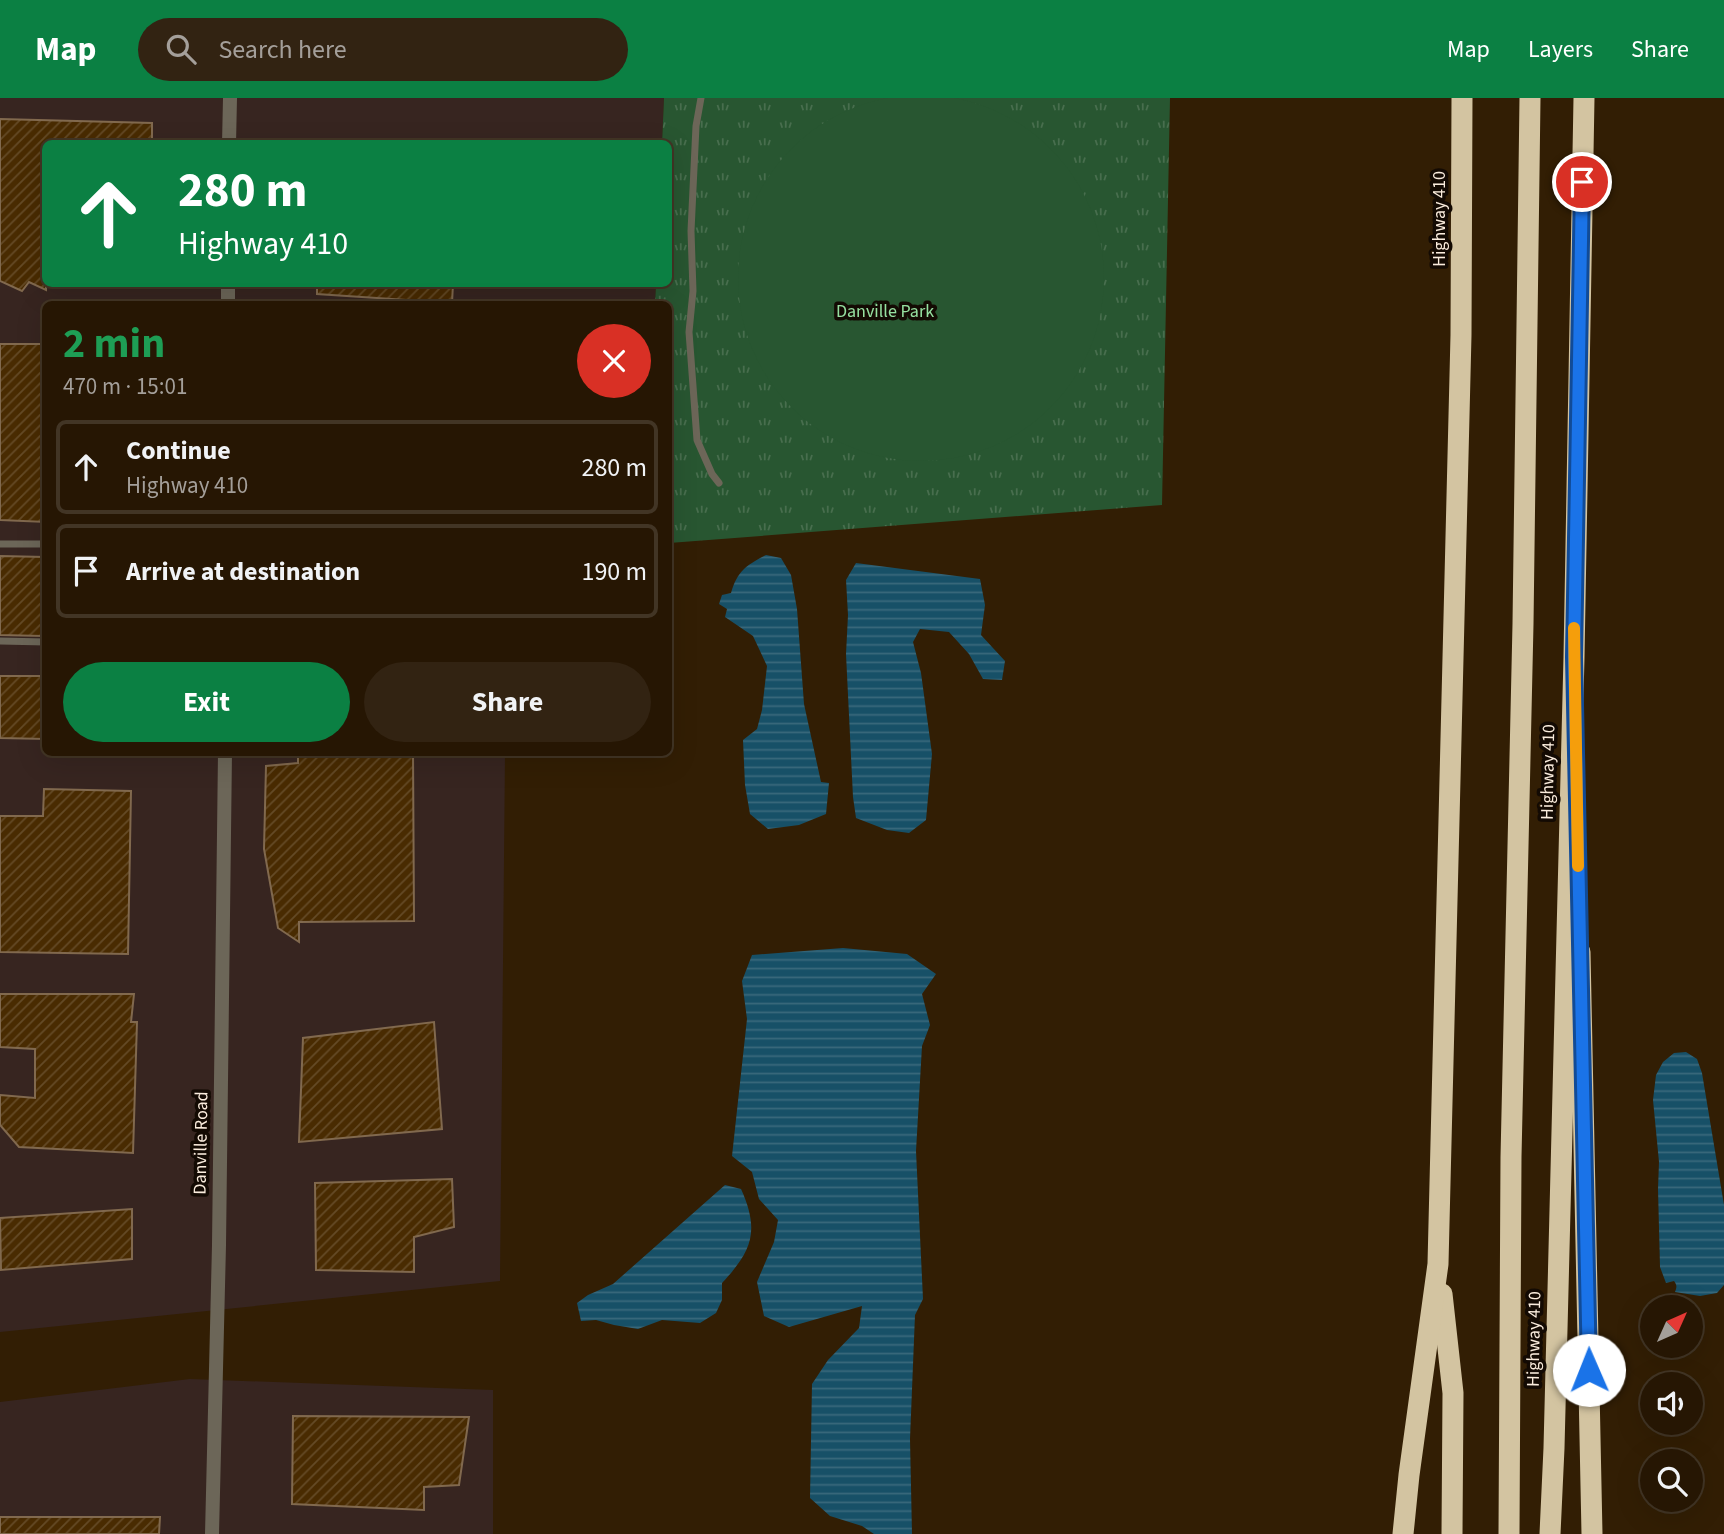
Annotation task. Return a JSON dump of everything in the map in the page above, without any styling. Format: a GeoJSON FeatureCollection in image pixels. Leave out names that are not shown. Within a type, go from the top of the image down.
{"type":"FeatureCollection","features":[{"type":"Feature","properties":{"kind":"highway","name":"Highway 410"},"geometry":{"type":"LineString","coordinates":[[1438,1264],[1461,335],[1462,98]]}},
{"type":"Feature","properties":{"kind":"highway"},"geometry":{"type":"LineString","coordinates":[[1509,1534],[1512,1145],[1530,98]]}},
{"type":"Feature","properties":{"kind":"highway","name":"Highway 410"},"geometry":{"type":"LineString","coordinates":[[1554,1448],[1574,657],[1584,98]]}},
{"type":"Feature","properties":{"kind":"highway"},"geometry":{"type":"LineString","coordinates":[[1574,657],[1592,1534]]}},
{"type":"Feature","properties":{"kind":"highway"},"geometry":{"type":"LineString","coordinates":[[1403,1534],[1410,1463],[1438,1264]]}},
{"type":"Feature","properties":{"kind":"highway"},"geometry":{"type":"LineString","coordinates":[[1438,1264],[1453,1393],[1452,1534]]}},
{"type":"Feature","properties":{"kind":"highway"},"geometry":{"type":"LineString","coordinates":[[1550,1534],[1554,1448]]}},
{"type":"Feature","properties":{"kind":"highway"},"geometry":{"type":"LineString","coordinates":[[1554,1448],[1556,1534]]}},
{"type":"Feature","properties":{"kind":"street"},"geometry":{"type":"LineString","coordinates":[[229,140],[230,98]]}},
{"type":"Feature","properties":{"kind":"street","name":"Danville Road"},"geometry":{"type":"LineString","coordinates":[[212,1534],[219,1245],[225,756]]}},
{"type":"Feature","properties":{"kind":"lane"},"geometry":{"type":"LineString","coordinates":[[701,98],[696,126],[691,231],[693,291],[689,332],[698,440],[712,474],[719,483]]}},
{"type":"Feature","properties":{"kind":"lane"},"geometry":{"type":"LineString","coordinates":[[0,544],[42,544]]}},
{"type":"Feature","properties":{"kind":"lane"},"geometry":{"type":"LineString","coordinates":[[0,641],[42,642]]}},
{"type":"Feature","properties":{"kind":"shaded area"},"geometry":{"type":"Polygon","coordinates":[[[0,98],[664,98],[662,140],[42,140],[42,287],[656,287],[655,301],[42,301],[42,756],[505,756],[500,1281],[0,1332],[0,98]]]}},
{"type":"Feature","properties":{"kind":"shaded area"},"geometry":{"type":"Polygon","coordinates":[[[190,1379],[493,1390],[493,1534],[0,1534],[0,1402],[190,1379]]]}},
{"type":"Feature","properties":{"kind":"green space"},"geometry":{"type":"Polygon","coordinates":[[[903,95],[939,95],[991,108],[1023,125],[1051,148],[1074,176],[1091,208],[1101,242],[1104,278],[1101,314],[1091,348],[1074,380],[1051,408],[1023,431],[991,448],[939,461],[903,461],[868,454],[835,440],[805,420],[779,394],[759,364],[745,331],[738,296],[738,260],[745,225],[759,192],[779,162],[805,136],[835,116],[868,102],[903,95]]]}},
{"type":"Feature","properties":{"kind":"green space","name":"Danville Park"},"geometry":{"type":"Polygon","coordinates":[[[664,98],[1170,98],[1162,505],[672,543],[672,301],[655,301],[656,287],[672,287],[672,140],[662,140],[664,98]]]}},
{"type":"Feature","properties":{"kind":"water"},"geometry":{"type":"Polygon","coordinates":[[[766,555],[781,558],[791,575],[797,609],[804,704],[821,782],[829,783],[826,814],[799,825],[768,829],[750,814],[745,785],[743,740],[757,729],[767,666],[753,636],[725,617],[727,609],[719,604],[722,595],[731,593],[744,570],[766,555]]]}},
{"type":"Feature","properties":{"kind":"water"},"geometry":{"type":"Polygon","coordinates":[[[856,563],[980,579],[985,605],[981,635],[1005,661],[1002,680],[983,679],[969,654],[949,632],[920,629],[913,642],[921,673],[932,754],[926,820],[909,833],[887,830],[856,818],[846,654],[846,580],[856,563]]]}},
{"type":"Feature","properties":{"kind":"water"},"geometry":{"type":"Polygon","coordinates":[[[843,948],[907,954],[936,974],[922,994],[930,1025],[922,1046],[916,1151],[923,1299],[915,1315],[910,1439],[912,1534],[874,1534],[862,1526],[830,1516],[810,1498],[812,1384],[828,1360],[859,1328],[862,1306],[789,1327],[764,1316],[757,1282],[774,1242],[778,1220],[759,1199],[752,1172],[732,1156],[747,1019],[742,981],[752,955],[843,948]]]}},
{"type":"Feature","properties":{"kind":"water"},"geometry":{"type":"Polygon","coordinates":[[[1686,1052],[1697,1059],[1702,1073],[1724,1205],[1724,1285],[1717,1293],[1703,1295],[1675,1292],[1675,1282],[1666,1283],[1660,1267],[1659,1162],[1653,1100],[1656,1075],[1663,1062],[1674,1053],[1686,1052]]]}},
{"type":"Feature","properties":{"kind":"water"},"geometry":{"type":"Polygon","coordinates":[[[725,1185],[741,1189],[747,1204],[751,1229],[746,1250],[722,1283],[722,1300],[716,1313],[700,1323],[662,1320],[638,1329],[596,1320],[581,1321],[577,1303],[613,1284],[725,1185]]]}},
{"type":"Feature","properties":{"kind":"building"},"geometry":{"type":"Polygon","coordinates":[[[0,119],[152,123],[152,140],[42,140],[42,287],[46,287],[46,290],[29,282],[22,291],[0,281],[0,119]]]}},
{"type":"Feature","properties":{"kind":"building"},"geometry":{"type":"Polygon","coordinates":[[[317,287],[453,287],[452,301],[317,294],[317,287]]]}},
{"type":"Feature","properties":{"kind":"building"},"geometry":{"type":"Polygon","coordinates":[[[0,344],[42,344],[42,522],[0,520],[0,344]]]}},
{"type":"Feature","properties":{"kind":"building"},"geometry":{"type":"Polygon","coordinates":[[[0,556],[42,557],[42,636],[0,635],[0,556]]]}},
{"type":"Feature","properties":{"kind":"building"},"geometry":{"type":"Polygon","coordinates":[[[0,676],[42,676],[42,739],[0,738],[0,676]]]}},
{"type":"Feature","properties":{"kind":"building"},"geometry":{"type":"Polygon","coordinates":[[[298,756],[413,756],[414,921],[299,922],[299,942],[278,928],[264,849],[266,766],[298,763],[298,756]]]}},
{"type":"Feature","properties":{"kind":"building"},"geometry":{"type":"Polygon","coordinates":[[[44,789],[131,791],[128,954],[0,952],[0,816],[43,816],[44,789]]]}},
{"type":"Feature","properties":{"kind":"building"},"geometry":{"type":"Polygon","coordinates":[[[0,994],[134,994],[131,1022],[137,1022],[133,1153],[19,1147],[0,1125],[0,1095],[35,1098],[35,1049],[0,1047],[0,994]]]}},
{"type":"Feature","properties":{"kind":"building"},"geometry":{"type":"Polygon","coordinates":[[[434,1022],[442,1129],[299,1142],[303,1038],[434,1022]]]}},
{"type":"Feature","properties":{"kind":"building"},"geometry":{"type":"Polygon","coordinates":[[[452,1179],[454,1227],[414,1237],[414,1272],[316,1270],[315,1183],[452,1179]]]}},
{"type":"Feature","properties":{"kind":"building"},"geometry":{"type":"Polygon","coordinates":[[[132,1209],[132,1259],[1,1270],[0,1218],[132,1209]]]}},
{"type":"Feature","properties":{"kind":"building"},"geometry":{"type":"Polygon","coordinates":[[[293,1416],[469,1417],[459,1485],[424,1487],[424,1510],[292,1504],[293,1416]]]}},
{"type":"Feature","properties":{"kind":"building"},"geometry":{"type":"Polygon","coordinates":[[[0,1517],[160,1517],[159,1534],[0,1534],[0,1517]]]}},
{"type":"Feature","properties":{"kind":"slow traffic"},"geometry":{"type":"LineString","coordinates":[[1574,628],[1578,866]]}},
{"type":"Feature","properties":{"kind":"route"},"geometry":{"type":"LineString","coordinates":[[1582,182],[1574,657],[1589,1370]]}}]}
